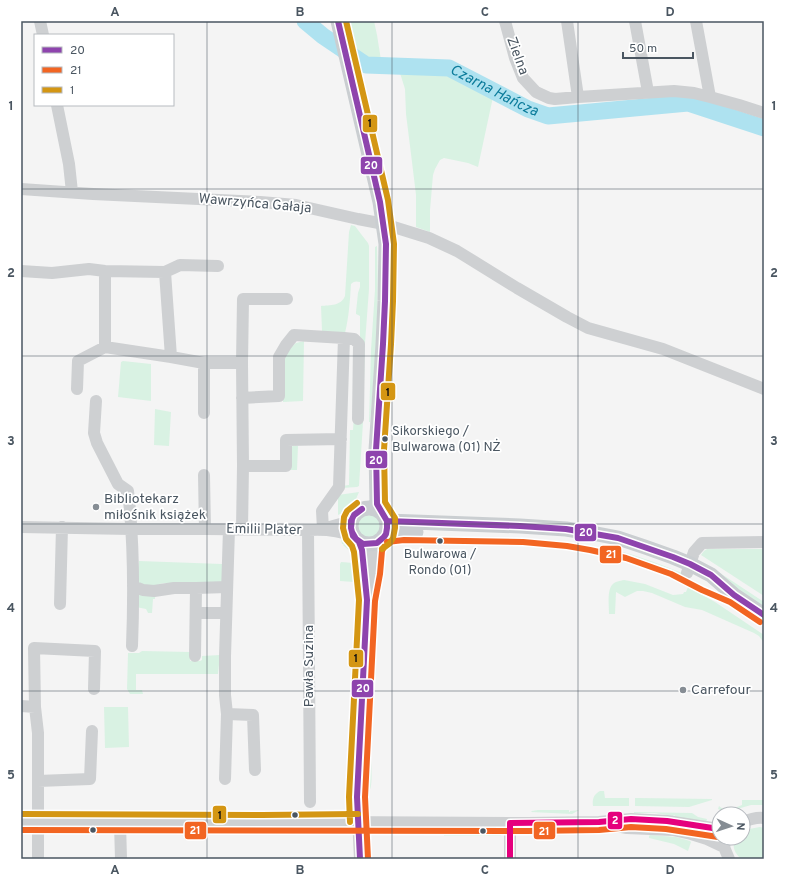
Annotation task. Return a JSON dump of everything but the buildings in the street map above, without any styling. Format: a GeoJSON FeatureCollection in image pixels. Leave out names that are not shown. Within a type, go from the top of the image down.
{"type":"FeatureCollection","features":[{"type":"Feature","properties":{"kind":"main road"},"geometry":{"type":"LineString","coordinates":[[340,28],[380,202],[386,244],[385,301],[376,450],[378,504],[383,528]]}},
{"type":"Feature","properties":{"kind":"main road"},"geometry":{"type":"LineString","coordinates":[[376,450],[366,499],[351,528],[356,539],[368,544],[383,528]]}},
{"type":"Feature","properties":{"kind":"main road"},"geometry":{"type":"LineString","coordinates":[[357,514],[367,508],[372,508],[383,528]]}},
{"type":"Feature","properties":{"kind":"main road"},"geometry":{"type":"LineString","coordinates":[[383,528],[404,532],[497,533],[568,538],[628,550],[658,561],[688,568],[706,583],[734,594],[764,615]]}},
{"type":"Feature","properties":{"kind":"street"},"geometry":{"type":"LineString","coordinates":[[40,21],[43,34]]}},
{"type":"Feature","properties":{"kind":"street","name":"Zielna"},"geometry":{"type":"LineString","coordinates":[[505,21],[515,58],[523,78],[536,92],[549,98],[555,99],[674,91],[694,93],[764,113]]}},
{"type":"Feature","properties":{"kind":"street"},"geometry":{"type":"LineString","coordinates":[[567,21],[578,97]]}},
{"type":"Feature","properties":{"kind":"street"},"geometry":{"type":"LineString","coordinates":[[635,21],[648,92]]}},
{"type":"Feature","properties":{"kind":"street"},"geometry":{"type":"LineString","coordinates":[[696,21],[710,97]]}},
{"type":"Feature","properties":{"kind":"street"},"geometry":{"type":"LineString","coordinates":[[57,106],[69,164],[72,192]]}},
{"type":"Feature","properties":{"kind":"street","name":"Wawrzyńca Gałaja"},"geometry":{"type":"LineString","coordinates":[[21,189],[296,205],[403,229],[429,238],[457,251],[517,288],[588,328],[663,350],[764,389]]}},
{"type":"Feature","properties":{"kind":"street"},"geometry":{"type":"LineString","coordinates":[[21,271],[52,273],[89,269],[105,271],[165,272],[180,265],[218,266]]}},
{"type":"Feature","properties":{"kind":"street"},"geometry":{"type":"LineString","coordinates":[[105,271],[105,347]]}},
{"type":"Feature","properties":{"kind":"street"},"geometry":{"type":"LineString","coordinates":[[165,272],[171,357]]}},
{"type":"Feature","properties":{"kind":"street"},"geometry":{"type":"LineString","coordinates":[[242,529],[243,299],[287,299]]}},
{"type":"Feature","properties":{"kind":"street"},"geometry":{"type":"LineString","coordinates":[[242,398],[279,396],[279,357],[294,335],[354,339],[359,344],[358,419]]}},
{"type":"Feature","properties":{"kind":"street"},"geometry":{"type":"LineString","coordinates":[[323,529],[322,511],[339,487],[344,338]]}},
{"type":"Feature","properties":{"kind":"street"},"geometry":{"type":"LineString","coordinates":[[77,390],[78,361],[105,347],[204,363],[242,364]]}},
{"type":"Feature","properties":{"kind":"street"},"geometry":{"type":"LineString","coordinates":[[204,363],[204,413]]}},
{"type":"Feature","properties":{"kind":"street"},"geometry":{"type":"LineString","coordinates":[[96,401],[98,415],[94,433],[97,443],[118,484],[128,491],[133,542],[132,646]]}},
{"type":"Feature","properties":{"kind":"street"},"geometry":{"type":"LineString","coordinates":[[243,466],[286,466],[286,440],[341,439]]}},
{"type":"Feature","properties":{"kind":"street"},"geometry":{"type":"LineString","coordinates":[[204,476],[205,529]]}},
{"type":"Feature","properties":{"kind":"street","name":"Emilii Plater"},"geometry":{"type":"LineString","coordinates":[[21,527],[308,530],[323,529],[344,523],[357,514]]}},
{"type":"Feature","properties":{"kind":"street"},"geometry":{"type":"LineString","coordinates":[[60,604],[62,527]]}},
{"type":"Feature","properties":{"kind":"street"},"geometry":{"type":"LineString","coordinates":[[360,859],[357,797],[367,600],[372,573],[374,549],[383,528]]}},
{"type":"Feature","properties":{"kind":"street"},"geometry":{"type":"LineString","coordinates":[[225,779],[227,714],[224,695],[229,529]]}},
{"type":"Feature","properties":{"kind":"street","name":"Emilii Plater"},"geometry":{"type":"LineString","coordinates":[[323,529],[346,533],[356,539]]}},
{"type":"Feature","properties":{"kind":"street","name":"Pawła Suzina"},"geometry":{"type":"LineString","coordinates":[[308,530],[310,802]]}},
{"type":"Feature","properties":{"kind":"street"},"geometry":{"type":"LineString","coordinates":[[356,539],[362,550],[367,600]]}},
{"type":"Feature","properties":{"kind":"street"},"geometry":{"type":"LineString","coordinates":[[688,568],[694,552],[702,543],[764,542]]}},
{"type":"Feature","properties":{"kind":"street"},"geometry":{"type":"LineString","coordinates":[[133,586],[143,590],[154,591],[174,588],[227,587]]}},
{"type":"Feature","properties":{"kind":"street"},"geometry":{"type":"LineString","coordinates":[[195,656],[196,588]]}},
{"type":"Feature","properties":{"kind":"street"},"geometry":{"type":"LineString","coordinates":[[196,613],[226,613]]}},
{"type":"Feature","properties":{"kind":"street"},"geometry":{"type":"LineString","coordinates":[[38,859],[38,733],[35,707],[34,648],[95,651],[94,689]]}},
{"type":"Feature","properties":{"kind":"street"},"geometry":{"type":"LineString","coordinates":[[21,706],[35,707]]}},
{"type":"Feature","properties":{"kind":"street"},"geometry":{"type":"LineString","coordinates":[[227,714],[253,715],[256,770]]}},
{"type":"Feature","properties":{"kind":"street"},"geometry":{"type":"LineString","coordinates":[[38,781],[90,779],[92,731]]}},
{"type":"Feature","properties":{"kind":"street"},"geometry":{"type":"LineString","coordinates":[[751,819],[764,818]]}},
{"type":"Feature","properties":{"kind":"street"},"geometry":{"type":"LineString","coordinates":[[21,822],[510,823],[599,822],[631,819],[667,821],[711,828]]}},
{"type":"Feature","properties":{"kind":"street"},"geometry":{"type":"LineString","coordinates":[[120,822],[121,859]]}},
{"type":"Feature","properties":{"kind":"street"},"geometry":{"type":"LineString","coordinates":[[599,822],[627,828],[673,830],[711,840]]}},
{"type":"Feature","properties":{"kind":"street"},"geometry":{"type":"LineString","coordinates":[[510,823],[510,859]]}},
{"type":"Feature","properties":{"kind":"street"},"geometry":{"type":"LineString","coordinates":[[725,846],[726,853],[729,859]]}},
{"type":"Feature","properties":{"kind":"green space"},"geometry":{"type":"Polygon","coordinates":[[[348,21],[374,21],[381,60],[373,61],[357,55],[350,43],[348,21]]]}},
{"type":"Feature","properties":{"kind":"green space"},"geometry":{"type":"Polygon","coordinates":[[[425,70],[444,71],[493,97],[478,167],[468,163],[444,158],[440,160],[435,169],[433,175],[430,210],[430,232],[416,227],[416,195],[406,114],[405,89],[400,73],[425,70]]]}},
{"type":"Feature","properties":{"kind":"green space"},"geometry":{"type":"Polygon","coordinates":[[[358,83],[363,93],[369,121],[390,193],[389,195],[387,195],[358,83]]]}},
{"type":"Feature","properties":{"kind":"green space"},"geometry":{"type":"Polygon","coordinates":[[[351,225],[355,226],[369,246],[369,289],[365,343],[363,422],[359,486],[342,488],[341,486],[349,485],[350,430],[353,430],[360,337],[360,316],[356,314],[356,312],[360,282],[353,282],[351,284],[345,333],[322,331],[321,306],[341,302],[345,296],[349,232],[351,225]]]}},
{"type":"Feature","properties":{"kind":"green space"},"geometry":{"type":"Polygon","coordinates":[[[377,246],[378,290],[375,356],[369,422],[371,350],[375,290],[375,247],[377,246]]]}},
{"type":"Feature","properties":{"kind":"green space"},"geometry":{"type":"Polygon","coordinates":[[[304,341],[303,401],[283,402],[283,363],[289,349],[296,343],[304,341]]]}},
{"type":"Feature","properties":{"kind":"green space"},"geometry":{"type":"Polygon","coordinates":[[[121,362],[151,364],[151,401],[118,397],[121,362]]]}},
{"type":"Feature","properties":{"kind":"green space"},"geometry":{"type":"Polygon","coordinates":[[[155,409],[171,412],[169,446],[154,445],[155,409]]]}},
{"type":"Feature","properties":{"kind":"green space"},"geometry":{"type":"Polygon","coordinates":[[[298,446],[297,470],[289,470],[289,448],[298,446]]]}},
{"type":"Feature","properties":{"kind":"green space"},"geometry":{"type":"Polygon","coordinates":[[[359,492],[356,499],[338,515],[338,495],[359,492]]]}},
{"type":"Feature","properties":{"kind":"green space"},"geometry":{"type":"Polygon","coordinates":[[[367,508],[377,509],[386,534],[372,544],[363,544],[351,530],[351,524],[356,513],[367,508]]]}},
{"type":"Feature","properties":{"kind":"green space"},"geometry":{"type":"Polygon","coordinates":[[[341,539],[352,544],[358,554],[353,554],[343,545],[344,544],[342,544],[341,539]]]}},
{"type":"Feature","properties":{"kind":"green space"},"geometry":{"type":"Polygon","coordinates":[[[599,546],[631,554],[662,565],[682,573],[683,578],[682,580],[626,559],[599,546]]]}},
{"type":"Feature","properties":{"kind":"green space"},"geometry":{"type":"Polygon","coordinates":[[[707,549],[764,550],[764,596],[701,555],[707,549]]]}},
{"type":"Feature","properties":{"kind":"green space"},"geometry":{"type":"Polygon","coordinates":[[[139,561],[222,564],[223,584],[159,584],[155,592],[155,599],[153,599],[152,613],[148,613],[146,609],[136,607],[139,561]]]}},
{"type":"Feature","properties":{"kind":"green space"},"geometry":{"type":"Polygon","coordinates":[[[341,562],[354,563],[354,582],[340,581],[341,562]]]}},
{"type":"Feature","properties":{"kind":"green space"},"geometry":{"type":"Polygon","coordinates":[[[376,564],[381,565],[376,642],[376,675],[371,671],[370,667],[376,564]]]}},
{"type":"Feature","properties":{"kind":"green space"},"geometry":{"type":"Polygon","coordinates":[[[359,565],[362,608],[358,666],[350,710],[359,565]]]}},
{"type":"Feature","properties":{"kind":"green space"},"geometry":{"type":"Polygon","coordinates":[[[720,573],[764,602],[764,607],[718,576],[720,573]]]}},
{"type":"Feature","properties":{"kind":"green space"},"geometry":{"type":"Polygon","coordinates":[[[624,580],[645,584],[673,595],[683,594],[686,592],[688,587],[715,602],[764,635],[764,643],[759,636],[754,633],[702,610],[685,607],[652,593],[643,591],[637,591],[625,597],[616,592],[615,614],[609,614],[610,588],[618,581],[624,580]]]}},
{"type":"Feature","properties":{"kind":"green space"},"geometry":{"type":"Polygon","coordinates":[[[142,651],[190,652],[190,661],[200,661],[202,660],[202,656],[220,655],[218,674],[136,674],[136,690],[142,690],[143,694],[130,694],[127,689],[128,653],[139,653],[142,651]]]}},
{"type":"Feature","properties":{"kind":"green space"},"geometry":{"type":"Polygon","coordinates":[[[104,707],[128,707],[129,747],[105,748],[104,707]]]}},
{"type":"Feature","properties":{"kind":"green space"},"geometry":{"type":"Polygon","coordinates":[[[372,730],[372,771],[371,783],[368,792],[369,748],[372,730]]]}},
{"type":"Feature","properties":{"kind":"green space"},"geometry":{"type":"Polygon","coordinates":[[[600,791],[604,791],[605,798],[629,798],[629,806],[593,806],[594,797],[600,791]]]}},
{"type":"Feature","properties":{"kind":"green space"},"geometry":{"type":"Polygon","coordinates":[[[635,798],[712,800],[689,807],[635,806],[635,798]]]}},
{"type":"Feature","properties":{"kind":"green space"},"geometry":{"type":"Polygon","coordinates":[[[742,800],[764,800],[764,805],[739,806],[742,805],[742,800]]]}},
{"type":"Feature","properties":{"kind":"green space"},"geometry":{"type":"Polygon","coordinates":[[[538,810],[569,810],[570,812],[579,810],[572,814],[531,812],[538,810]]]}},
{"type":"Feature","properties":{"kind":"green space"},"geometry":{"type":"Polygon","coordinates":[[[634,812],[692,813],[698,817],[707,819],[706,823],[675,817],[674,815],[634,812]]]}},
{"type":"Feature","properties":{"kind":"green space"},"geometry":{"type":"Polygon","coordinates":[[[764,828],[764,859],[741,859],[734,849],[734,846],[751,846],[751,829],[764,828]]]}},
{"type":"Feature","properties":{"kind":"green space"},"geometry":{"type":"Polygon","coordinates":[[[444,832],[497,833],[502,836],[444,836],[444,832]]]}},
{"type":"Feature","properties":{"kind":"green space"},"geometry":{"type":"Polygon","coordinates":[[[650,835],[676,837],[691,842],[688,851],[674,844],[649,838],[650,835]]]}},
{"type":"Feature","properties":{"kind":"waterway","name":"Czarna Hańcza"},"geometry":{"type":"LineString","coordinates":[[305,21],[323,36],[366,65],[449,68],[528,109],[548,116],[688,103],[764,128]]}},
{"type":"Feature","properties":{"kind":"transit line","name":"20"},"geometry":{"type":"LineString","coordinates":[[338,21],[380,202],[386,244],[383,344],[376,450],[377,504],[387,521],[387,528],[386,534],[377,543],[363,544],[356,539],[352,532],[352,519],[354,515],[362,509]]}},
{"type":"Feature","properties":{"kind":"transit line","name":"1"},"geometry":{"type":"LineString","coordinates":[[346,21],[388,200],[394,244],[391,344],[384,450],[385,502],[395,518],[395,528],[393,538],[390,543],[382,549]]}},
{"type":"Feature","properties":{"kind":"transit line","name":"1"},"geometry":{"type":"LineString","coordinates":[[350,822],[349,797],[359,600],[354,552],[352,546],[346,539],[343,528],[344,517],[347,511],[357,503]]}},
{"type":"Feature","properties":{"kind":"transit line","name":"20"},"geometry":{"type":"LineString","coordinates":[[351,521],[353,536],[359,542],[362,550],[367,600],[357,797],[360,859]]}},
{"type":"Feature","properties":{"kind":"transit line","name":"20"},"geometry":{"type":"LineString","coordinates":[[387,521],[566,529],[618,538],[673,557],[711,575],[734,595],[764,615]]}},
{"type":"Feature","properties":{"kind":"transit line","name":"21"},"geometry":{"type":"LineString","coordinates":[[387,542],[404,540],[523,542],[567,546],[590,550],[626,558],[671,574],[730,602],[760,622]]}},
{"type":"Feature","properties":{"kind":"transit line","name":"21"},"geometry":{"type":"LineString","coordinates":[[368,859],[365,797],[375,601],[380,574],[382,551],[384,547]]}},
{"type":"Feature","properties":{"kind":"transit line","name":"1"},"geometry":{"type":"LineString","coordinates":[[21,814],[358,814]]}},
{"type":"Feature","properties":{"kind":"transit line","name":"2"},"geometry":{"type":"LineString","coordinates":[[510,823],[599,822],[631,819],[667,821],[711,828]]}},
{"type":"Feature","properties":{"kind":"transit line","name":"2"},"geometry":{"type":"LineString","coordinates":[[510,823],[510,859]]}},
{"type":"Feature","properties":{"kind":"transit line","name":"21"},"geometry":{"type":"LineString","coordinates":[[21,830],[528,831],[599,830],[631,827],[666,829],[711,836]]}},
{"type":"Feature","properties":{"kind":"place","name":"Sikorskiego / Bulwarowa (01) NŻ"},"geometry":{"type":"Point","coordinates":[385,439]}},
{"type":"Feature","properties":{"kind":"place","name":"Bibliotekarz miłośnik książek"},"geometry":{"type":"Point","coordinates":[96,507]}},
{"type":"Feature","properties":{"kind":"place","name":"Bulwarowa / Rondo (01)"},"geometry":{"type":"Point","coordinates":[440,541]}},
{"type":"Feature","properties":{"kind":"place","name":"Carrefour"},"geometry":{"type":"Point","coordinates":[683,690]}}]}
